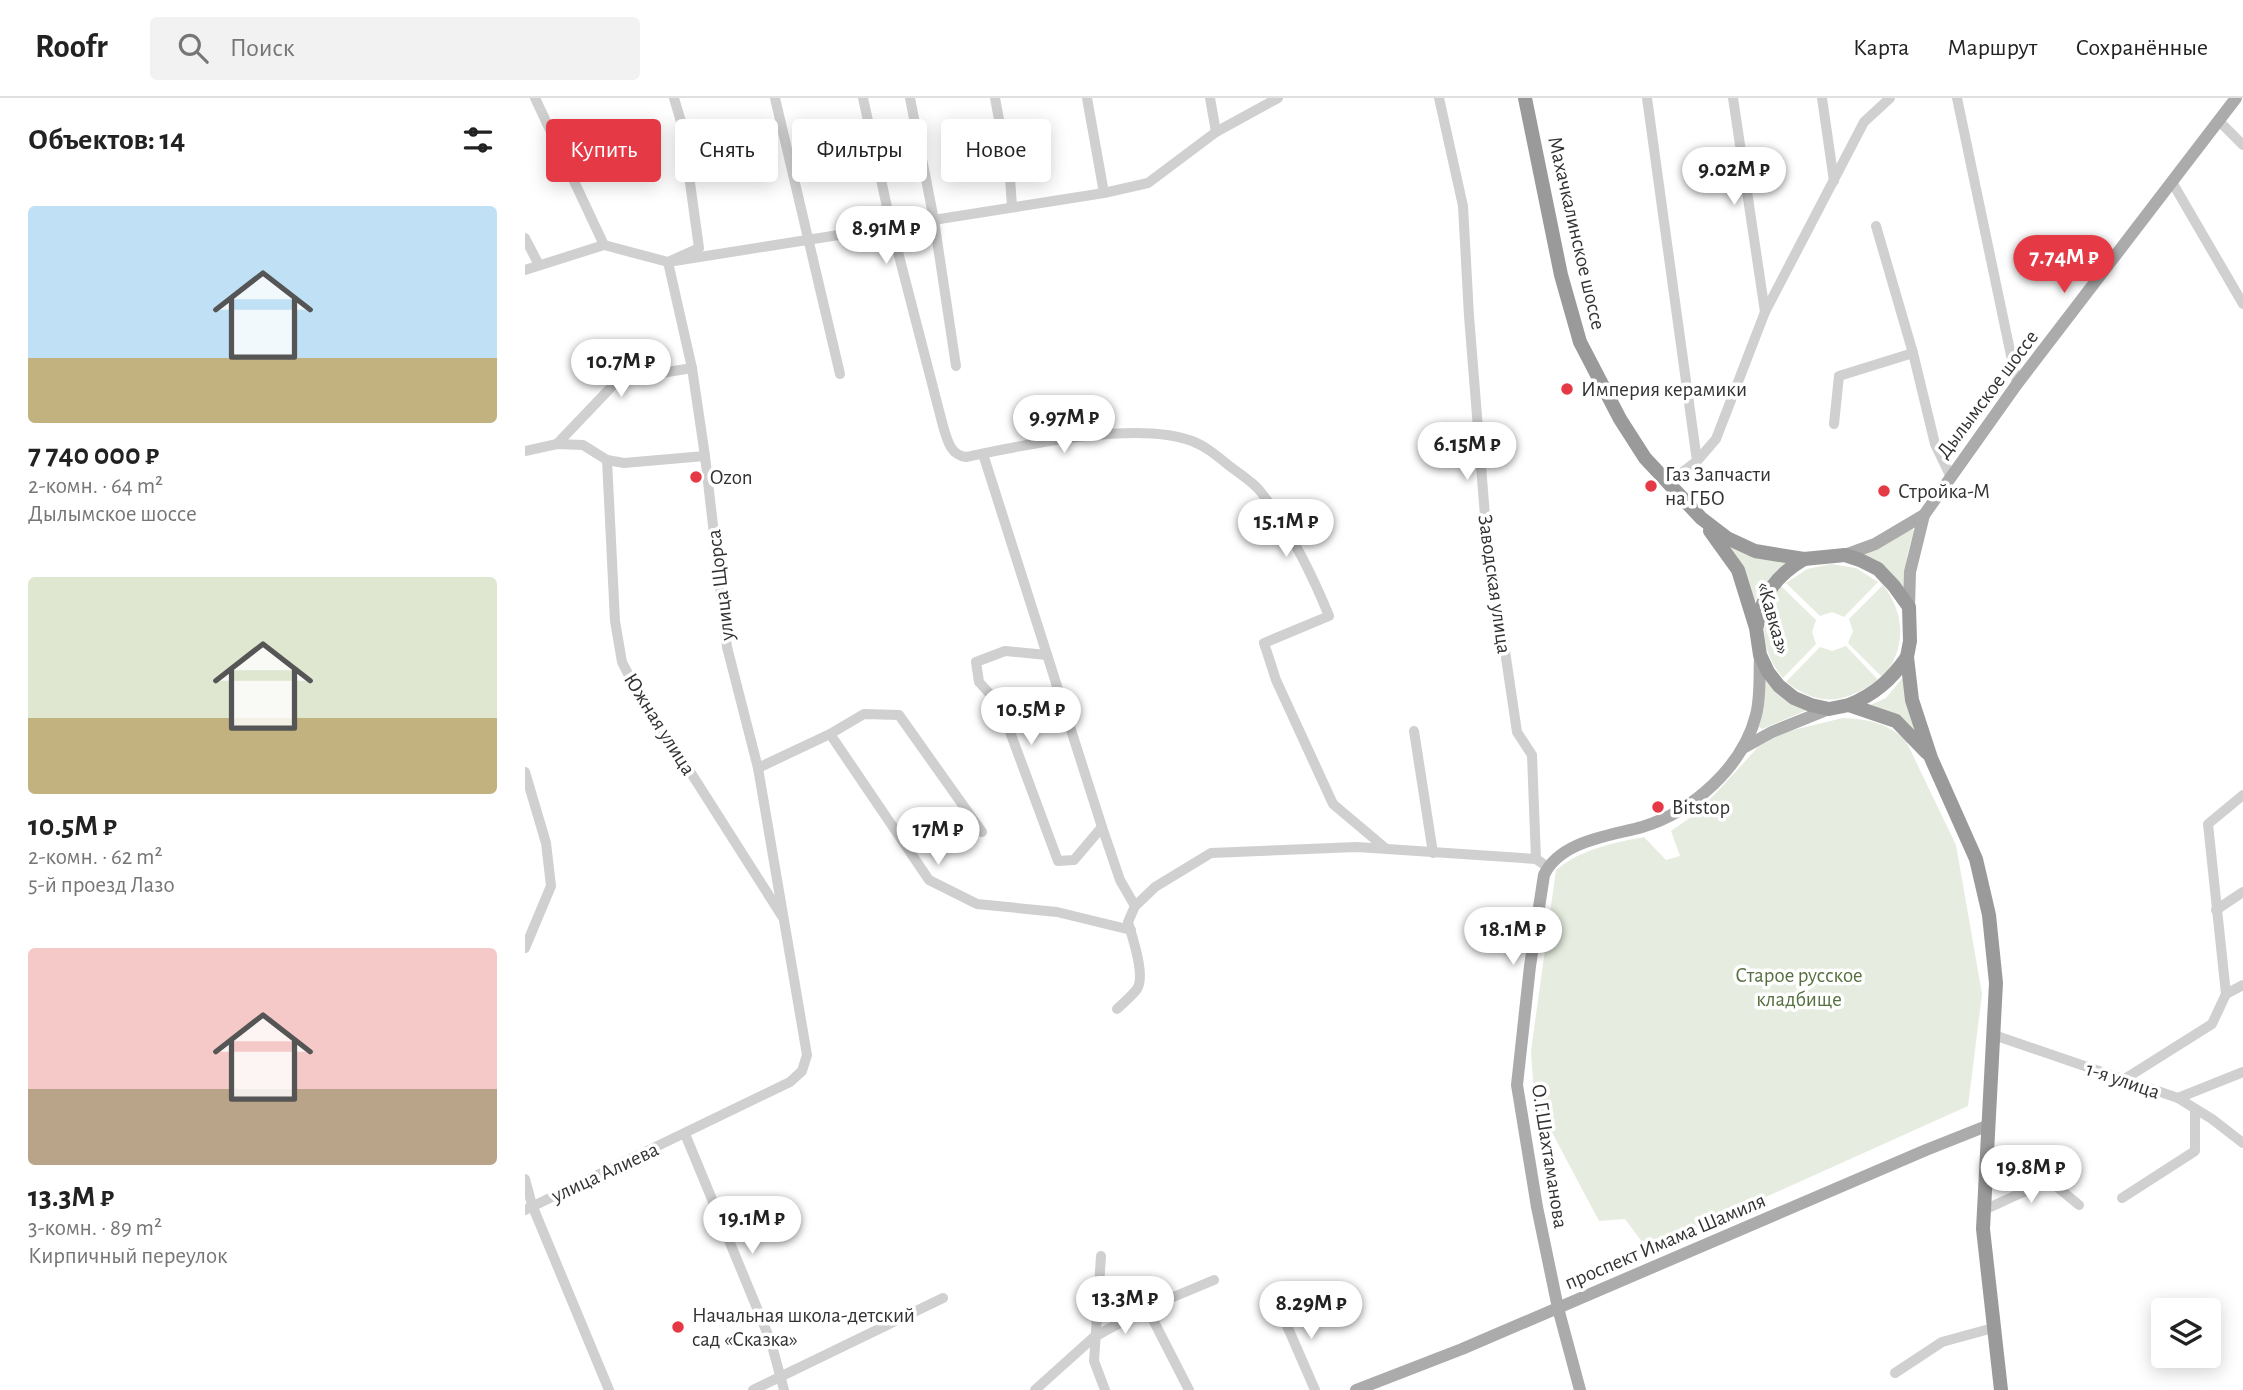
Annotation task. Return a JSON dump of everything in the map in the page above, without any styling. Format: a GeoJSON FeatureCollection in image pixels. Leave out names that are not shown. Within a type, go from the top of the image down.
{"type":"FeatureCollection","features":[{"type":"Feature","properties":{"kind":"highway","name":"Махачкалинское шоссе"},"geometry":{"type":"LineString","coordinates":[[1525,98],[1562,275],[1580,342],[1620,419],[1645,458],[1701,518],[1741,546],[1804,559],[1845,555],[1878,569],[1909,607]]}},
{"type":"Feature","properties":{"kind":"highway","name":"«Кавказ»"},"geometry":{"type":"LineString","coordinates":[[1701,518],[1738,570],[1756,628],[1760,655],[1779,687],[1794,698],[1811,705],[1829,709],[1849,705]]}},
{"type":"Feature","properties":{"kind":"highway"},"geometry":{"type":"LineString","coordinates":[[1756,628],[1759,610],[1766,594],[1777,579],[1804,559]]}},
{"type":"Feature","properties":{"kind":"highway"},"geometry":{"type":"LineString","coordinates":[[1909,607],[1910,641],[1907,657],[1912,700],[1931,758],[1976,859],[1989,915],[1996,983],[1983,1229],[2001,1390]]}},
{"type":"Feature","properties":{"kind":"highway"},"geometry":{"type":"LineString","coordinates":[[1849,705],[1870,696],[1885,685],[1907,657]]}},
{"type":"Feature","properties":{"kind":"highway"},"geometry":{"type":"LineString","coordinates":[[1849,705],[1896,721],[1931,758]]}},
{"type":"Feature","properties":{"kind":"main road","name":"Дылымское шоссе"},"geometry":{"type":"LineString","coordinates":[[1924,515],[2017,384],[2237,98]]}},
{"type":"Feature","properties":{"kind":"main road"},"geometry":{"type":"LineString","coordinates":[[1845,555],[1875,544],[1924,515]]}},
{"type":"Feature","properties":{"kind":"main road"},"geometry":{"type":"LineString","coordinates":[[1909,607],[1910,572],[1924,515]]}},
{"type":"Feature","properties":{"kind":"main road"},"geometry":{"type":"LineString","coordinates":[[1548,867],[1561,854],[1594,839],[1667,818],[1694,801],[1719,778],[1743,748],[1757,714],[1760,655]]}},
{"type":"Feature","properties":{"kind":"main road"},"geometry":{"type":"LineString","coordinates":[[1743,748],[1772,732],[1829,709]]}},
{"type":"Feature","properties":{"kind":"main road","name":"О.Г.Шахтаманова"},"geometry":{"type":"LineString","coordinates":[[1548,867],[1544,875],[1530,966],[1517,1085],[1537,1206],[1558,1308],[1580,1390]]}},
{"type":"Feature","properties":{"kind":"main road","name":"проспект Имама Шамиля"},"geometry":{"type":"LineString","coordinates":[[1356,1390],[1462,1349],[1913,1155],[1989,1125]]}},
{"type":"Feature","properties":{"kind":"street"},"geometry":{"type":"LineString","coordinates":[[535,98],[604,245]]}},
{"type":"Feature","properties":{"kind":"street"},"geometry":{"type":"LineString","coordinates":[[668,261],[699,248],[682,125],[674,98]]}},
{"type":"Feature","properties":{"kind":"street"},"geometry":{"type":"LineString","coordinates":[[775,98],[839,374]]}},
{"type":"Feature","properties":{"kind":"street"},"geometry":{"type":"LineString","coordinates":[[863,98],[891,225],[943,426],[951,447],[957,455],[966,457],[1095,435],[1143,433],[1191,441],[1212,452],[1259,489],[1306,561],[1329,616],[1264,643],[1276,680],[1333,804],[1384,847]]}},
{"type":"Feature","properties":{"kind":"street"},"geometry":{"type":"LineString","coordinates":[[910,98],[934,219],[956,366]]}},
{"type":"Feature","properties":{"kind":"street"},"geometry":{"type":"LineString","coordinates":[[995,98],[1010,178],[1012,206]]}},
{"type":"Feature","properties":{"kind":"street"},"geometry":{"type":"LineString","coordinates":[[1087,98],[1104,193]]}},
{"type":"Feature","properties":{"kind":"street"},"geometry":{"type":"LineString","coordinates":[[1210,98],[1216,132]]}},
{"type":"Feature","properties":{"kind":"street"},"geometry":{"type":"LineString","coordinates":[[525,270],[604,245],[668,261],[1104,193],[1148,183],[1216,132],[1277,98]]}},
{"type":"Feature","properties":{"kind":"street","name":"Заводская улица"},"geometry":{"type":"LineString","coordinates":[[1439,98],[1463,206],[1485,516],[1517,732],[1532,755],[1536,859]]}},
{"type":"Feature","properties":{"kind":"street"},"geometry":{"type":"LineString","coordinates":[[1647,98],[1697,461]]}},
{"type":"Feature","properties":{"kind":"street"},"geometry":{"type":"LineString","coordinates":[[1733,98],[1765,312]]}},
{"type":"Feature","properties":{"kind":"street"},"geometry":{"type":"LineString","coordinates":[[1822,98],[1834,181]]}},
{"type":"Feature","properties":{"kind":"street"},"geometry":{"type":"LineString","coordinates":[[1667,484],[1697,461],[1716,439],[1765,312],[1864,122],[1890,98]]}},
{"type":"Feature","properties":{"kind":"street"},"geometry":{"type":"LineString","coordinates":[[1957,98],[2017,384]]}},
{"type":"Feature","properties":{"kind":"street"},"geometry":{"type":"LineString","coordinates":[[2219,121],[2243,145]]}},
{"type":"Feature","properties":{"kind":"street"},"geometry":{"type":"LineString","coordinates":[[2172,182],[2243,304]]}},
{"type":"Feature","properties":{"kind":"street"},"geometry":{"type":"LineString","coordinates":[[1876,226],[1913,353],[1935,444],[1950,475]]}},
{"type":"Feature","properties":{"kind":"street"},"geometry":{"type":"LineString","coordinates":[[525,238],[539,265]]}},
{"type":"Feature","properties":{"kind":"street","name":"улица Щорса"},"geometry":{"type":"LineString","coordinates":[[668,261],[692,368],[727,647],[758,768],[807,1055],[802,1071],[790,1083]]}},
{"type":"Feature","properties":{"kind":"street"},"geometry":{"type":"LineString","coordinates":[[1834,424],[1839,376],[1913,353]]}},
{"type":"Feature","properties":{"kind":"street"},"geometry":{"type":"LineString","coordinates":[[557,444],[618,380],[692,368]]}},
{"type":"Feature","properties":{"kind":"street"},"geometry":{"type":"LineString","coordinates":[[525,451],[557,444],[583,444],[607,460],[625,463],[705,456]]}},
{"type":"Feature","properties":{"kind":"street"},"geometry":{"type":"LineString","coordinates":[[983,454],[1102,827],[1120,880],[1135,906]]}},
{"type":"Feature","properties":{"kind":"street","name":"Южная улица"},"geometry":{"type":"LineString","coordinates":[[607,460],[615,621],[622,662],[643,703],[670,740],[785,921]]}},
{"type":"Feature","properties":{"kind":"street"},"geometry":{"type":"LineString","coordinates":[[1047,654],[1005,651],[976,662],[979,682],[1000,705],[1058,861],[1074,860],[1102,827]]}},
{"type":"Feature","properties":{"kind":"street"},"geometry":{"type":"LineString","coordinates":[[758,768],[830,734],[864,714],[899,715],[982,832]]}},
{"type":"Feature","properties":{"kind":"street"},"geometry":{"type":"LineString","coordinates":[[1415,732],[1433,853]]}},
{"type":"Feature","properties":{"kind":"street"},"geometry":{"type":"LineString","coordinates":[[830,734],[929,880],[977,904],[1057,912],[1131,930]]}},
{"type":"Feature","properties":{"kind":"street"},"geometry":{"type":"LineString","coordinates":[[525,772],[529,798],[546,843],[551,886],[525,948]]}},
{"type":"Feature","properties":{"kind":"street"},"geometry":{"type":"LineString","coordinates":[[2123,1080],[2212,1024],[2225,994],[2208,824],[2243,795]]}},
{"type":"Feature","properties":{"kind":"street"},"geometry":{"type":"LineString","coordinates":[[1117,1009],[1140,984],[1140,968],[1128,922],[1135,906],[1155,887],[1211,853],[1384,847],[1433,853],[1536,859],[1548,867]]}},
{"type":"Feature","properties":{"kind":"street"},"geometry":{"type":"LineString","coordinates":[[2216,909],[2243,892]]}},
{"type":"Feature","properties":{"kind":"street"},"geometry":{"type":"LineString","coordinates":[[2225,994],[2243,985]]}},
{"type":"Feature","properties":{"kind":"street","name":"1-я улица"},"geometry":{"type":"LineString","coordinates":[[1994,1035],[2178,1098],[2243,1143]]}},
{"type":"Feature","properties":{"kind":"street"},"geometry":{"type":"LineString","coordinates":[[2178,1098],[2243,1072]]}},
{"type":"Feature","properties":{"kind":"street","name":"улица Алиева"},"geometry":{"type":"LineString","coordinates":[[529,1207],[790,1083]]}},
{"type":"Feature","properties":{"kind":"street"},"geometry":{"type":"LineString","coordinates":[[2122,1198],[2195,1151],[2195,1109]]}},
{"type":"Feature","properties":{"kind":"street"},"geometry":{"type":"LineString","coordinates":[[685,1134],[771,1342],[784,1390]]}},
{"type":"Feature","properties":{"kind":"street"},"geometry":{"type":"LineString","coordinates":[[525,1179],[529,1207],[609,1390]]}},
{"type":"Feature","properties":{"kind":"street"},"geometry":{"type":"LineString","coordinates":[[1984,1210],[2052,1182],[2079,1205]]}},
{"type":"Feature","properties":{"kind":"street"},"geometry":{"type":"LineString","coordinates":[[1101,1256],[1094,1361],[1105,1390]]}},
{"type":"Feature","properties":{"kind":"street"},"geometry":{"type":"LineString","coordinates":[[1035,1390],[1094,1337],[1147,1308],[1214,1280]]}},
{"type":"Feature","properties":{"kind":"street"},"geometry":{"type":"LineString","coordinates":[[753,1390],[943,1298]]}},
{"type":"Feature","properties":{"kind":"street"},"geometry":{"type":"LineString","coordinates":[[1278,1305],[1315,1390]]}},
{"type":"Feature","properties":{"kind":"street"},"geometry":{"type":"LineString","coordinates":[[1147,1308],[1189,1390]]}},
{"type":"Feature","properties":{"kind":"street"},"geometry":{"type":"LineString","coordinates":[[1895,1373],[1942,1342],[1993,1328]]}},
{"type":"Feature","properties":{"kind":"green space"},"geometry":{"type":"Polygon","coordinates":[[[1910,529],[1914,530],[1907,556],[1905,590],[1887,568],[1860,554],[1883,546],[1910,529]]]}},
{"type":"Feature","properties":{"kind":"green space"},"geometry":{"type":"Polygon","coordinates":[[[1724,542],[1791,560],[1770,578],[1754,603],[1724,542]]]}},
{"type":"Feature","properties":{"kind":"green space"},"geometry":{"type":"Polygon","coordinates":[[[1831,564],[1856,568],[1878,582],[1844,617],[1832,612],[1820,616],[1786,583],[1807,569],[1831,564]]]}},
{"type":"Feature","properties":{"kind":"green space"},"geometry":{"type":"Polygon","coordinates":[[[1883,585],[1896,608],[1900,632],[1896,655],[1883,678],[1848,643],[1853,631],[1849,619],[1883,585]]]}},
{"type":"Feature","properties":{"kind":"green space"},"geometry":{"type":"Polygon","coordinates":[[[1781,586],[1816,620],[1812,632],[1816,644],[1783,678],[1769,656],[1764,632],[1768,609],[1781,586]]]}},
{"type":"Feature","properties":{"kind":"green space"},"geometry":{"type":"Polygon","coordinates":[[[1846,646],[1878,680],[1854,694],[1832,699],[1810,696],[1786,682],[1820,647],[1832,651],[1846,646]]]}},
{"type":"Feature","properties":{"kind":"green space"},"geometry":{"type":"Polygon","coordinates":[[[1904,676],[1918,734],[1868,706],[1886,698],[1904,676]]]}},
{"type":"Feature","properties":{"kind":"green space"},"geometry":{"type":"Polygon","coordinates":[[[1765,680],[1784,698],[1807,710],[1762,729],[1759,727],[1765,680]]]}},
{"type":"Feature","properties":{"kind":"green space","name":"Старое русское кладбище"},"geometry":{"type":"Polygon","coordinates":[[[1843,718],[1877,723],[1906,741],[1956,845],[1982,994],[1968,1106],[1648,1250],[1625,1219],[1599,1221],[1547,1123],[1536,1123],[1531,1051],[1556,870],[1587,852],[1644,837],[1666,860],[1680,856],[1671,831],[1691,817],[1717,792],[1758,747],[1785,732],[1843,718]]]}},
{"type":"Feature","properties":{"kind":"place","name":"Империя керамики"},"geometry":{"type":"Point","coordinates":[1567,389]}},
{"type":"Feature","properties":{"kind":"place","name":"Ozon"},"geometry":{"type":"Point","coordinates":[696,477]}},
{"type":"Feature","properties":{"kind":"place","name":"Газ Запчасти на ГБО"},"geometry":{"type":"Point","coordinates":[1651,486]}},
{"type":"Feature","properties":{"kind":"place","name":"Стройка-М"},"geometry":{"type":"Point","coordinates":[1884,491]}},
{"type":"Feature","properties":{"kind":"place","name":"Bitstop"},"geometry":{"type":"Point","coordinates":[1658,807]}},
{"type":"Feature","properties":{"kind":"place","name":"Начальная школа-детский сад «Сказка»"},"geometry":{"type":"Point","coordinates":[678,1327]}}]}
